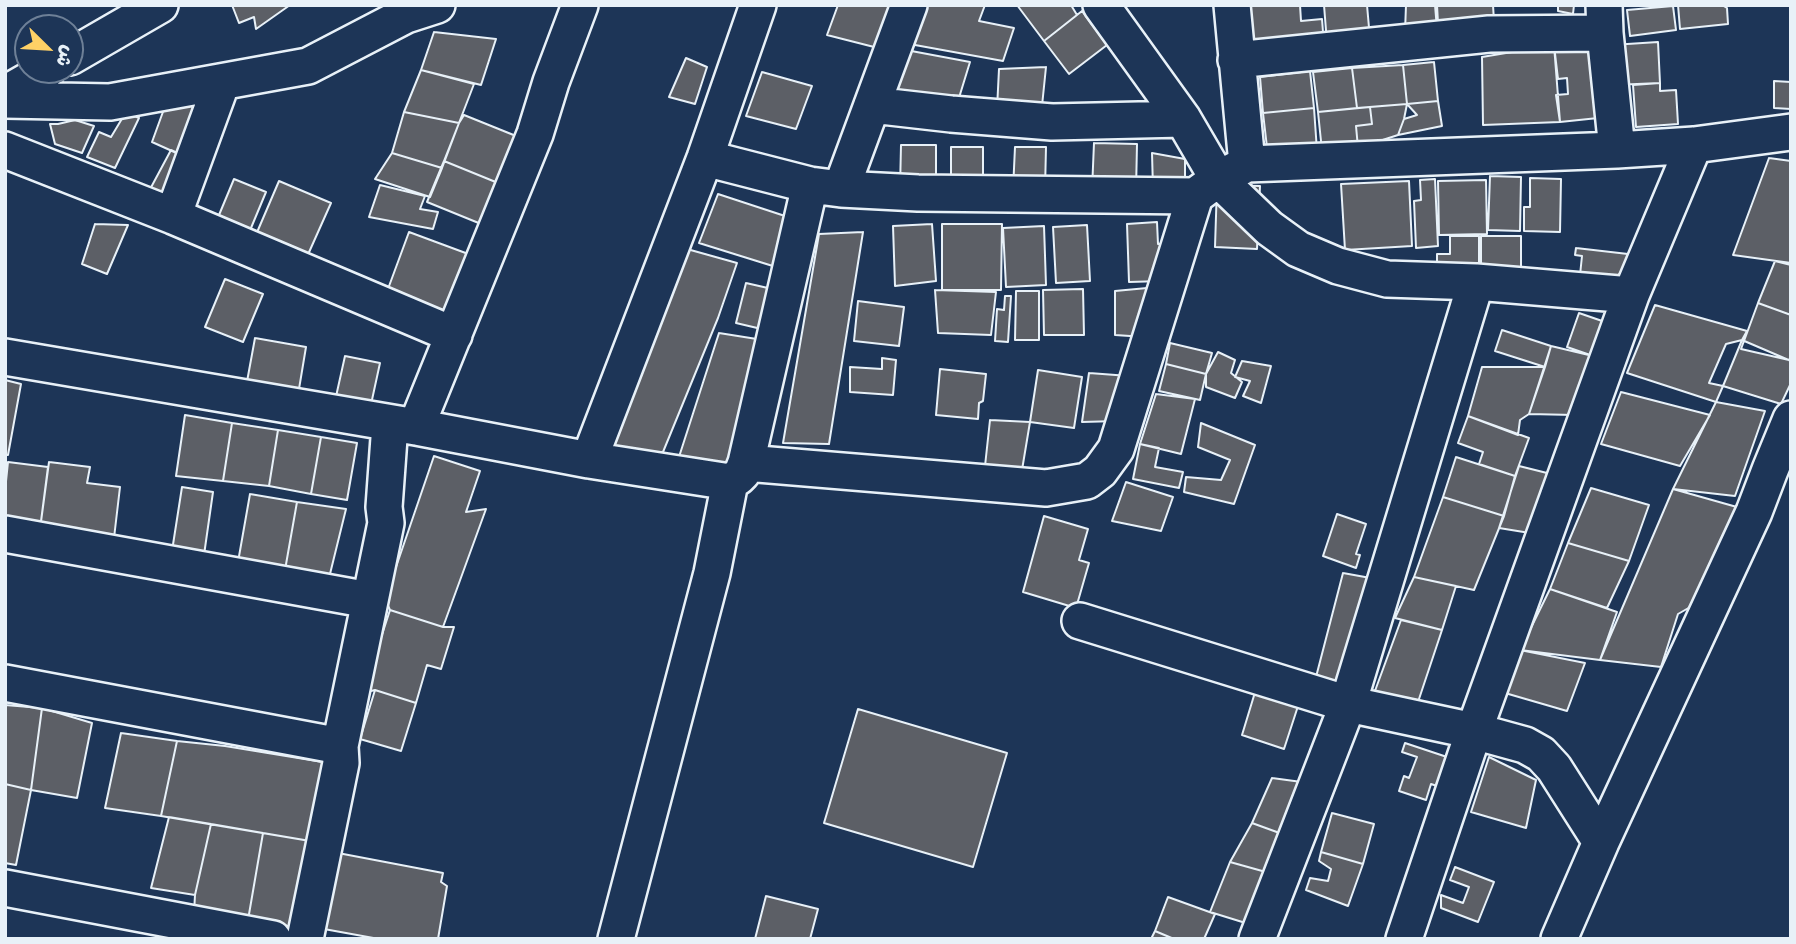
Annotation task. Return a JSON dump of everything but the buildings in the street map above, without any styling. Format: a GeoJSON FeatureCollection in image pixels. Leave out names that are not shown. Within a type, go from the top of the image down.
{"type":"FeatureCollection","features":[{"type":"Feature","properties":{"kind":"street"},"geometry":{"type":"LineString","coordinates":[[84,49],[160,5]]}},
{"type":"Feature","properties":{"kind":"street"},"geometry":{"type":"LineString","coordinates":[[5,97],[110,102],[308,66],[406,15],[437,5]]}},
{"type":"Feature","properties":{"kind":"street"},"geometry":{"type":"LineString","coordinates":[[305,939],[341,763],[340,746],[386,523],[384,507],[403,425],[454,335],[535,134],[580,5]]}},
{"type":"Feature","properties":{"kind":"street"},"geometry":{"type":"LineString","coordinates":[[589,460],[705,158],[758,5]]}},
{"type":"Feature","properties":{"kind":"street"},"geometry":{"type":"LineString","coordinates":[[616,939],[738,472],[825,187],[872,105],[909,5]]}},
{"type":"Feature","properties":{"kind":"street"},"geometry":{"type":"LineString","coordinates":[[1101,5],[1183,119],[1220,180],[1269,228],[1298,249],[1338,266],[1387,279],[1476,282],[1631,295]]}},
{"type":"Feature","properties":{"kind":"street"},"geometry":{"type":"LineString","coordinates":[[5,357],[403,425],[589,460],[738,472],[1045,488],[1087,481],[1100,471],[1116,449],[1220,180],[1236,60],[1232,5]]}},
{"type":"Feature","properties":{"kind":"street"},"geometry":{"type":"LineString","coordinates":[[1236,60],[1604,19],[1617,150]]}},
{"type":"Feature","properties":{"kind":"street"},"geometry":{"type":"LineString","coordinates":[[173,216],[222,82]]}},
{"type":"Feature","properties":{"kind":"street"},"geometry":{"type":"LineString","coordinates":[[5,97],[25,84]]}},
{"type":"Feature","properties":{"kind":"street"},"geometry":{"type":"LineString","coordinates":[[872,105],[1052,122],[1183,119]]}},
{"type":"Feature","properties":{"kind":"street"},"geometry":{"type":"LineString","coordinates":[[705,158],[825,187],[918,193],[1220,180],[1694,145],[1791,132]]}},
{"type":"Feature","properties":{"kind":"street"},"geometry":{"type":"LineString","coordinates":[[1404,939],[1474,731],[1631,295],[1694,145]]}},
{"type":"Feature","properties":{"kind":"street"},"geometry":{"type":"LineString","coordinates":[[5,150],[173,216],[454,335]]}},
{"type":"Feature","properties":{"kind":"street"},"geometry":{"type":"LineString","coordinates":[[1257,939],[1348,704],[1476,282]]}},
{"type":"Feature","properties":{"kind":"street"},"geometry":{"type":"LineString","coordinates":[[1559,939],[1754,512],[1791,419]]}},
{"type":"Feature","properties":{"kind":"street"},"geometry":{"type":"LineString","coordinates":[[5,534],[369,600]]}},
{"type":"Feature","properties":{"kind":"street"},"geometry":{"type":"LineString","coordinates":[[1080,621],[1348,704],[1474,731],[1525,746],[1541,754],[1553,768],[1601,842]]}},
{"type":"Feature","properties":{"kind":"street"},"geometry":{"type":"LineString","coordinates":[[5,683],[340,746]]}},
{"type":"Feature","properties":{"kind":"street"},"geometry":{"type":"LineString","coordinates":[[5,888],[273,939]]}}]}
